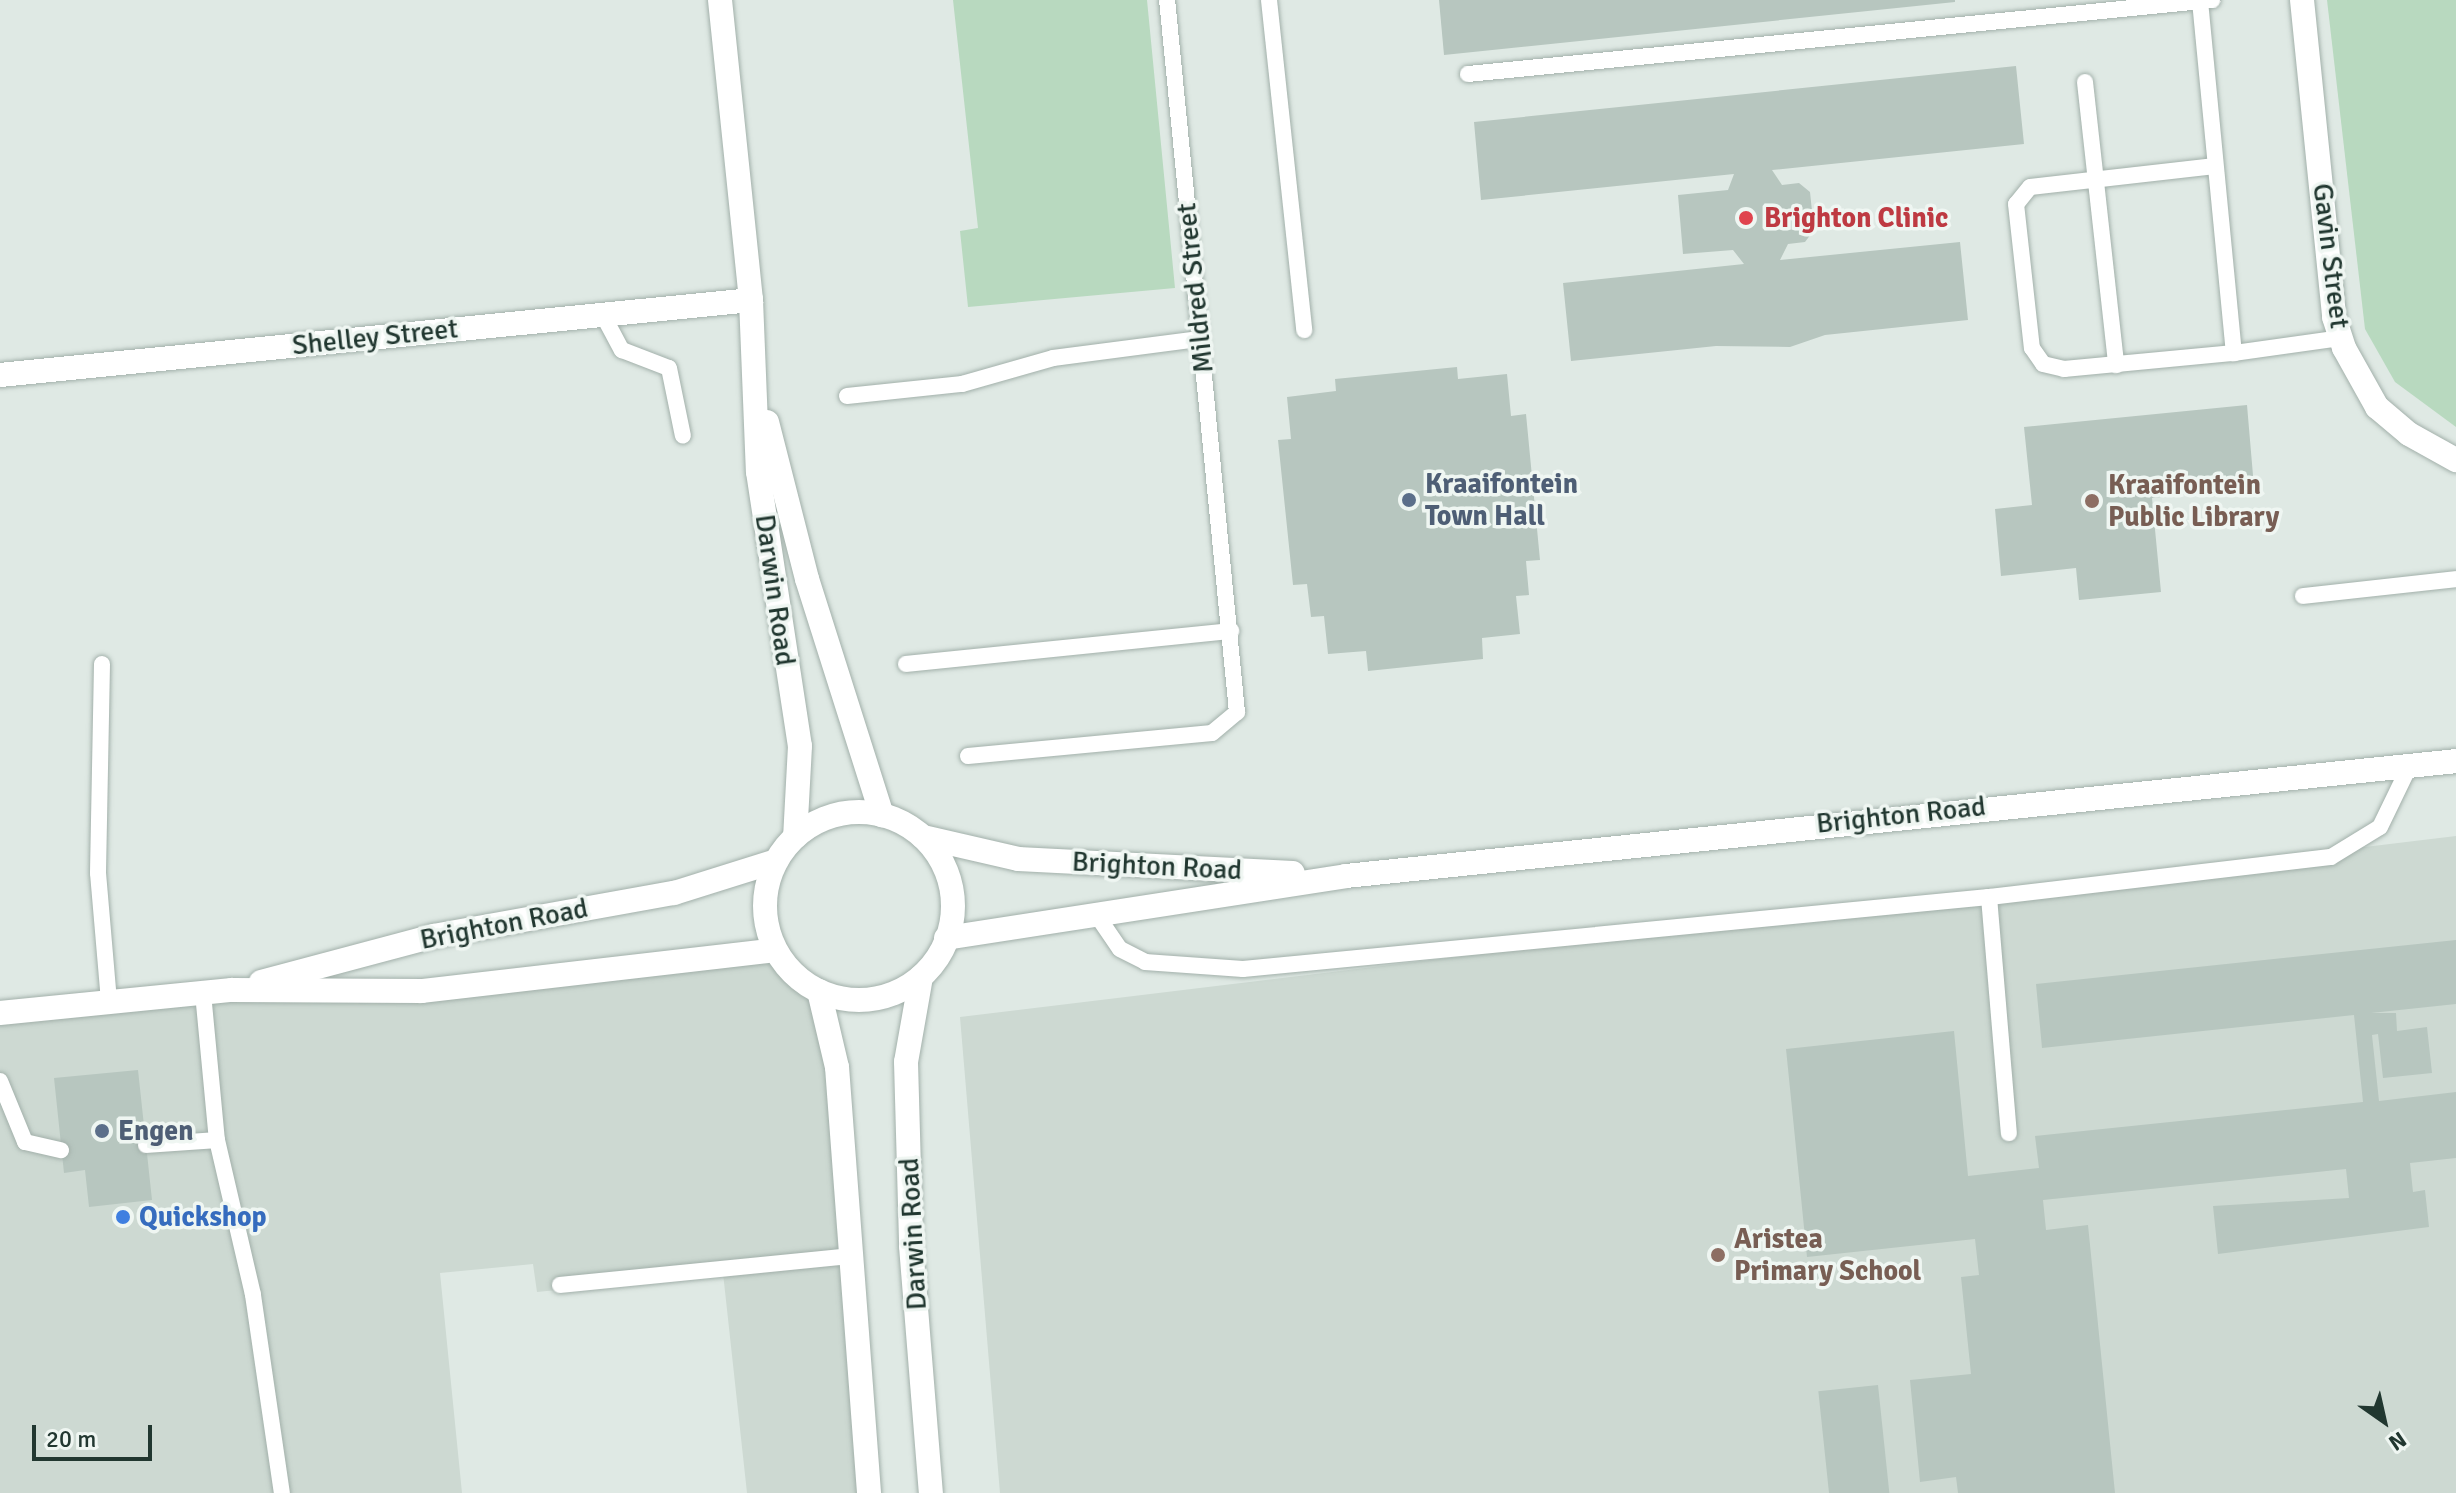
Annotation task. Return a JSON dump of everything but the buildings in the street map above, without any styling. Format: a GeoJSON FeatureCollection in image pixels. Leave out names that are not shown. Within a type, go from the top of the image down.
{"type":"FeatureCollection","features":[{"type":"Feature","properties":{"kind":"main road","name":"Darwin Road"},"geometry":{"type":"LineString","coordinates":[[720,0],[751,300],[758,391],[758,472],[800,746],[795,837]]}},
{"type":"Feature","properties":{"kind":"main road","name":"Gavin Street"},"geometry":{"type":"LineString","coordinates":[[2302,0],[2341,338],[2377,407],[2409,434],[2456,460]]}},
{"type":"Feature","properties":{"kind":"main road","name":"Shelley Street"},"geometry":{"type":"LineString","coordinates":[[0,375],[751,300]]}},
{"type":"Feature","properties":{"kind":"main road","name":"Darwin Road"},"geometry":{"type":"LineString","coordinates":[[758,391],[811,593],[882,815]]}},
{"type":"Feature","properties":{"kind":"main road","name":"Brighton Road"},"geometry":{"type":"LineString","coordinates":[[946,938],[1346,876],[2456,761]]}},
{"type":"Feature","properties":{"kind":"main road"},"geometry":{"type":"LineString","coordinates":[[851,812],[882,815],[923,837],[950,884],[946,938],[921,977],[871,999],[819,991],[793,974],[775,950],[766,921],[766,890],[776,861],[795,837],[821,819],[851,812]]}},
{"type":"Feature","properties":{"kind":"main road","name":"Brighton Road"},"geometry":{"type":"LineString","coordinates":[[923,837],[1018,859],[1346,876]]}},
{"type":"Feature","properties":{"kind":"main road","name":"Brighton Road"},"geometry":{"type":"LineString","coordinates":[[232,990],[434,936],[674,893],[776,861]]}},
{"type":"Feature","properties":{"kind":"main road","name":"Brighton Road"},"geometry":{"type":"LineString","coordinates":[[0,1013],[232,990],[422,991],[775,950]]}},
{"type":"Feature","properties":{"kind":"main road","name":"Darwin Road"},"geometry":{"type":"LineString","coordinates":[[921,977],[906,1062],[911,1246],[931,1493]]}},
{"type":"Feature","properties":{"kind":"main road"},"geometry":{"type":"LineString","coordinates":[[819,991],[837,1067],[869,1493]]}},
{"type":"Feature","properties":{"kind":"lane","name":"Mildred Street"},"geometry":{"type":"LineString","coordinates":[[968,756],[1218,732],[1234,719],[1238,705],[1167,0]]}},
{"type":"Feature","properties":{"kind":"lane"},"geometry":{"type":"LineString","coordinates":[[1269,0],[1304,330]]}},
{"type":"Feature","properties":{"kind":"lane"},"geometry":{"type":"LineString","coordinates":[[1468,74],[2206,1],[2215,166],[2234,353]]}},
{"type":"Feature","properties":{"kind":"lane"},"geometry":{"type":"LineString","coordinates":[[2085,82],[2116,365]]}},
{"type":"Feature","properties":{"kind":"lane"},"geometry":{"type":"LineString","coordinates":[[2215,166],[2030,187],[2018,196],[2032,348],[2051,368],[2234,353],[2341,338]]}},
{"type":"Feature","properties":{"kind":"lane"},"geometry":{"type":"LineString","coordinates":[[603,315],[622,350],[669,368],[683,436]]}},
{"type":"Feature","properties":{"kind":"lane"},"geometry":{"type":"LineString","coordinates":[[847,396],[962,384],[1053,358],[1200,339]]}},
{"type":"Feature","properties":{"kind":"lane"},"geometry":{"type":"LineString","coordinates":[[2303,596],[2456,579]]}},
{"type":"Feature","properties":{"kind":"lane"},"geometry":{"type":"LineString","coordinates":[[906,664],[1231,631]]}},
{"type":"Feature","properties":{"kind":"lane"},"geometry":{"type":"LineString","coordinates":[[102,664],[98,873],[109,1002]]}},
{"type":"Feature","properties":{"kind":"lane"},"geometry":{"type":"LineString","coordinates":[[1096,914],[1130,955],[1164,967],[1212,970],[1989,897],[2331,857],[2380,827],[2410,765]]}},
{"type":"Feature","properties":{"kind":"lane"},"geometry":{"type":"LineString","coordinates":[[1989,897],[2009,1133]]}},
{"type":"Feature","properties":{"kind":"lane"},"geometry":{"type":"LineString","coordinates":[[203,993],[217,1140],[253,1295],[282,1493]]}},
{"type":"Feature","properties":{"kind":"lane"},"geometry":{"type":"LineString","coordinates":[[0,1081],[25,1142],[61,1150]]}},
{"type":"Feature","properties":{"kind":"lane"},"geometry":{"type":"LineString","coordinates":[[146,1145],[217,1140]]}},
{"type":"Feature","properties":{"kind":"lane"},"geometry":{"type":"LineString","coordinates":[[560,1285],[852,1256]]}},
{"type":"Feature","properties":{"kind":"shaded area","name":"Aristea Primary School"},"geometry":{"type":"Polygon","coordinates":[[[2456,836],[2456,1493],[1000,1493],[960,1017],[2456,836]]]}},
{"type":"Feature","properties":{"kind":"shaded area"},"geometry":{"type":"Polygon","coordinates":[[[774,951],[792,975],[818,992],[872,1493],[747,1493],[723,1273],[537,1292],[533,1264],[440,1273],[462,1493],[0,1493],[0,1018],[774,951]]]}},
{"type":"Feature","properties":{"kind":"green space"},"geometry":{"type":"Polygon","coordinates":[[[953,0],[1147,0],[1175,288],[968,307],[960,231],[978,228],[953,0]]]}},
{"type":"Feature","properties":{"kind":"green space"},"geometry":{"type":"Polygon","coordinates":[[[2327,0],[2456,0],[2456,427],[2395,382],[2365,329],[2327,0]]]}},
{"type":"Feature","properties":{"kind":"place","name":"Brighton Clinic"},"geometry":{"type":"Point","coordinates":[1746,218]}},
{"type":"Feature","properties":{"kind":"place","name":"Kraaifontein Town Hall"},"geometry":{"type":"Point","coordinates":[1409,500]}},
{"type":"Feature","properties":{"kind":"place","name":"Kraaifontein Public Library"},"geometry":{"type":"Point","coordinates":[2092,501]}},
{"type":"Feature","properties":{"kind":"place","name":"Engen"},"geometry":{"type":"Point","coordinates":[102,1131]}},
{"type":"Feature","properties":{"kind":"place","name":"Quickshop"},"geometry":{"type":"Point","coordinates":[123,1217]}},
{"type":"Feature","properties":{"kind":"place","name":"Aristea Primary School"},"geometry":{"type":"Point","coordinates":[1718,1255]}}]}
